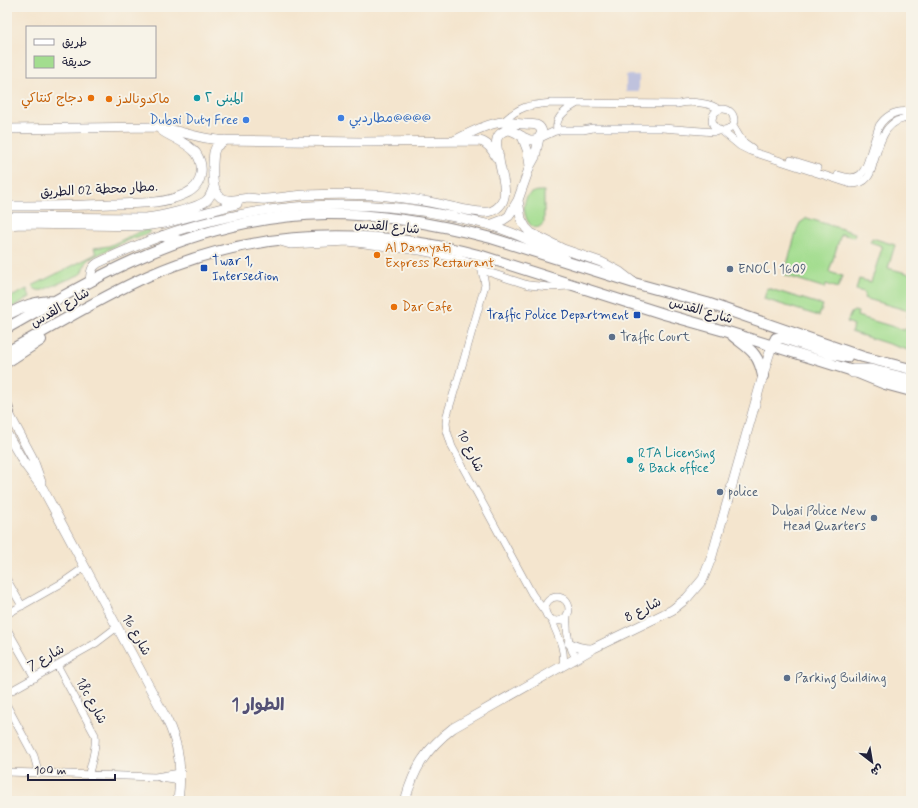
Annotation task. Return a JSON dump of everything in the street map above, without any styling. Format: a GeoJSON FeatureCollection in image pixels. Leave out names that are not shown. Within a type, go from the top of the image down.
{"type":"FeatureCollection","features":[{"type":"Feature","properties":{"kind":"highway"},"geometry":{"type":"LineString","coordinates":[[853,371],[870,371],[911,381]]}},
{"type":"Feature","properties":{"kind":"main road"},"geometry":{"type":"LineString","coordinates":[[234,226],[244,214]]}},
{"type":"Feature","properties":{"kind":"main road","name":"شارع القدس"},"geometry":{"type":"LineString","coordinates":[[7,328],[131,261],[181,241],[234,226],[280,218],[334,214],[373,216],[423,223],[491,238],[634,283],[707,303],[863,357],[911,369]]}},
{"type":"Feature","properties":{"kind":"main road"},"geometry":{"type":"LineString","coordinates":[[163,236],[181,241]]}},
{"type":"Feature","properties":{"kind":"main road","name":"شارع القدس"},"geometry":{"type":"LineString","coordinates":[[7,352],[104,297],[172,266],[195,258],[241,245],[274,240],[304,237],[364,236],[416,242],[482,256],[572,286],[853,371],[885,384],[911,391]]}},
{"type":"Feature","properties":{"kind":"main road"},"geometry":{"type":"LineString","coordinates":[[7,315],[31,304],[44,301],[56,301]]}},
{"type":"Feature","properties":{"kind":"main road"},"geometry":{"type":"LineString","coordinates":[[7,362],[41,340],[54,330],[60,323]]}},
{"type":"Feature","properties":{"kind":"main road"},"geometry":{"type":"LineString","coordinates":[[728,332],[754,353],[759,362],[763,376]]}},
{"type":"Feature","properties":{"kind":"main road"},"geometry":{"type":"LineString","coordinates":[[772,346],[776,338],[783,338],[838,355],[863,357]]}},
{"type":"Feature","properties":{"kind":"street"},"geometry":{"type":"LineString","coordinates":[[503,122],[515,111],[525,106],[540,104],[678,104],[697,107],[707,105],[714,106],[719,110]]}},
{"type":"Feature","properties":{"kind":"street"},"geometry":{"type":"LineString","coordinates":[[557,131],[556,122],[564,113],[576,104]]}},
{"type":"Feature","properties":{"kind":"street"},"geometry":{"type":"LineString","coordinates":[[7,225],[144,226],[166,223],[229,206],[264,200],[324,194],[401,197],[479,212],[486,212],[499,206],[502,202],[504,194],[505,186],[496,144],[499,136],[506,130],[509,130],[531,141],[557,131],[583,130],[617,125],[641,125],[715,132],[721,131],[729,129],[733,126],[735,120],[733,114],[722,109],[714,114],[712,120],[714,126],[721,131],[740,146],[750,151],[850,184],[855,184],[864,181],[870,174],[885,130],[890,125],[901,119],[911,118]]}},
{"type":"Feature","properties":{"kind":"street"},"geometry":{"type":"LineString","coordinates":[[733,126],[742,141],[754,149],[845,177],[853,178],[860,175],[866,169],[879,126],[882,121],[892,113],[911,112]]}},
{"type":"Feature","properties":{"kind":"street"},"geometry":{"type":"LineString","coordinates":[[454,141],[482,128],[503,122],[538,125],[542,130],[537,152],[530,166],[518,200],[511,213],[500,222],[490,225]]}},
{"type":"Feature","properties":{"kind":"street"},"geometry":{"type":"LineString","coordinates":[[7,129],[158,127],[206,138],[225,140],[362,142],[480,141],[488,144],[499,163]]}},
{"type":"Feature","properties":{"kind":"street","name":"مطار محطة 02 الطريق."},"geometry":{"type":"LineString","coordinates":[[7,206],[146,203],[165,200],[185,194],[191,190],[200,179],[202,172],[199,158],[190,147],[158,127]]}},
{"type":"Feature","properties":{"kind":"street"},"geometry":{"type":"LineString","coordinates":[[522,136],[528,152],[530,166]]}},
{"type":"Feature","properties":{"kind":"street"},"geometry":{"type":"LineString","coordinates":[[225,140],[216,148],[214,152],[214,186],[218,196],[226,200],[249,198],[264,200]]}},
{"type":"Feature","properties":{"kind":"street","name":"مطار محطة 02 الطريق."},"geometry":{"type":"LineString","coordinates":[[7,217],[157,217],[203,203],[210,197],[214,186]]}},
{"type":"Feature","properties":{"kind":"street"},"geometry":{"type":"LineString","coordinates":[[518,200],[521,219],[531,233],[563,249],[601,262],[620,272],[634,283]]}},
{"type":"Feature","properties":{"kind":"street"},"geometry":{"type":"LineString","coordinates":[[90,282],[92,270],[95,265],[163,236],[203,223],[244,214],[309,206],[342,205],[391,207],[424,211],[490,225],[526,238],[571,263]]}},
{"type":"Feature","properties":{"kind":"street"},"geometry":{"type":"LineString","coordinates":[[274,240],[290,245],[348,242],[420,251],[460,259],[500,276],[535,286],[572,286]]}},
{"type":"Feature","properties":{"kind":"street","name":"شارع 10"},"geometry":{"type":"LineString","coordinates":[[481,268],[484,278],[484,285],[447,415],[446,423],[449,439],[532,594],[546,613]]}},
{"type":"Feature","properties":{"kind":"street"},"geometry":{"type":"LineString","coordinates":[[484,285],[493,278],[500,276]]}},
{"type":"Feature","properties":{"kind":"street","name":"شارع 8"},"geometry":{"type":"LineString","coordinates":[[405,801],[417,767],[431,747],[441,737],[459,724],[576,658],[664,614],[680,604],[693,592],[703,578],[708,567],[715,544],[727,491],[772,346]]}},
{"type":"Feature","properties":{"kind":"street","name":"شارع 16"},"geometry":{"type":"LineString","coordinates":[[8,410],[32,457],[43,489],[171,728],[178,750],[180,777],[178,801]]}},
{"type":"Feature","properties":{"kind":"street","name":"شارع 16"},"geometry":{"type":"LineString","coordinates":[[7,434],[11,447],[43,489]]}},
{"type":"Feature","properties":{"kind":"street"},"geometry":{"type":"LineString","coordinates":[[7,614],[86,569]]}},
{"type":"Feature","properties":{"kind":"street"},"geometry":{"type":"LineString","coordinates":[[7,580],[22,606]]}},
{"type":"Feature","properties":{"kind":"street"},"geometry":{"type":"LineString","coordinates":[[532,594],[541,598],[558,597],[564,599],[568,604],[567,629],[569,643],[576,658]]}},
{"type":"Feature","properties":{"kind":"street"},"geometry":{"type":"LineString","coordinates":[[551,598],[545,609],[563,650],[563,666]]}},
{"type":"Feature","properties":{"kind":"street"},"geometry":{"type":"LineString","coordinates":[[550,619],[558,621],[562,620],[567,615]]}},
{"type":"Feature","properties":{"kind":"street"},"geometry":{"type":"LineString","coordinates":[[7,629],[35,678]]}},
{"type":"Feature","properties":{"kind":"street","name":"شارع 7"},"geometry":{"type":"LineString","coordinates":[[7,693],[119,630]]}},
{"type":"Feature","properties":{"kind":"street"},"geometry":{"type":"LineString","coordinates":[[569,643],[574,647],[593,649]]}},
{"type":"Feature","properties":{"kind":"street","name":"18c شارع"},"geometry":{"type":"LineString","coordinates":[[58,665],[95,735],[96,740],[89,774]]}},
{"type":"Feature","properties":{"kind":"street"},"geometry":{"type":"LineString","coordinates":[[7,706],[34,756],[37,767],[36,772]]}},
{"type":"Feature","properties":{"kind":"street"},"geometry":{"type":"LineString","coordinates":[[7,772],[180,777]]}},
{"type":"Feature","properties":{"kind":"shaded area"},"geometry":{"type":"Polygon","coordinates":[[[626,75],[639,75],[639,92],[626,92],[626,75]]]}},
{"type":"Feature","properties":{"kind":"green space"},"geometry":{"type":"Polygon","coordinates":[[[536,191],[544,191],[544,222],[539,227],[534,227],[527,219],[524,205],[526,198],[531,193],[536,191]]]}},
{"type":"Feature","properties":{"kind":"green space"},"geometry":{"type":"Polygon","coordinates":[[[807,218],[855,233],[854,237],[841,234],[829,272],[842,276],[838,288],[826,284],[825,288],[784,275],[797,229],[800,223],[807,218]]]}},
{"type":"Feature","properties":{"kind":"green space"},"geometry":{"type":"Polygon","coordinates":[[[149,230],[149,233],[128,240],[91,258],[86,263],[81,274],[43,290],[37,290],[32,286],[96,254],[94,248],[109,246],[149,230]]]}},
{"type":"Feature","properties":{"kind":"green space"},"geometry":{"type":"Polygon","coordinates":[[[872,238],[895,245],[888,268],[910,274],[911,272],[911,318],[907,317],[909,311],[864,298],[864,292],[856,290],[859,279],[871,282],[882,248],[882,246],[870,242],[872,238]]]}},
{"type":"Feature","properties":{"kind":"green space"},"geometry":{"type":"Polygon","coordinates":[[[767,288],[823,305],[819,316],[764,299],[767,288]]]}},
{"type":"Feature","properties":{"kind":"green space"},"geometry":{"type":"Polygon","coordinates":[[[27,289],[30,297],[7,310],[7,299],[27,289]]]}},
{"type":"Feature","properties":{"kind":"green space"},"geometry":{"type":"Polygon","coordinates":[[[854,311],[858,312],[857,316],[904,330],[909,327],[911,328],[911,351],[851,332],[854,325],[847,322],[851,313],[854,311]]]}},
{"type":"Feature","properties":{"kind":"place","name":"دجاج كنتاكي"},"geometry":{"type":"Point","coordinates":[91,98]}},
{"type":"Feature","properties":{"kind":"place","name":"المبنى ٢"},"geometry":{"type":"Point","coordinates":[197,98]}},
{"type":"Feature","properties":{"kind":"place","name":"ماكدونالدز"},"geometry":{"type":"Point","coordinates":[109,99]}},
{"type":"Feature","properties":{"kind":"place","name":"مطاردبي@@@@"},"geometry":{"type":"Point","coordinates":[341,118]}},
{"type":"Feature","properties":{"kind":"place","name":"Dubai Duty Free"},"geometry":{"type":"Point","coordinates":[246,120]}},
{"type":"Feature","properties":{"kind":"place","name":"Al Damyati Express Restaurant"},"geometry":{"type":"Point","coordinates":[377,255]}},
{"type":"Feature","properties":{"kind":"place","name":"Twar 1, Intersection"},"geometry":{"type":"Point","coordinates":[204,268]}},
{"type":"Feature","properties":{"kind":"place","name":"ENOC | 1609"},"geometry":{"type":"Point","coordinates":[730,269]}},
{"type":"Feature","properties":{"kind":"place","name":"Dar Cafe"},"geometry":{"type":"Point","coordinates":[394,307]}},
{"type":"Feature","properties":{"kind":"place","name":"Traffic Police Department"},"geometry":{"type":"Point","coordinates":[637,315]}},
{"type":"Feature","properties":{"kind":"place","name":"Traffic Court"},"geometry":{"type":"Point","coordinates":[612,337]}},
{"type":"Feature","properties":{"kind":"place","name":"RTA Licensing & Back office"},"geometry":{"type":"Point","coordinates":[630,460]}},
{"type":"Feature","properties":{"kind":"place","name":"police"},"geometry":{"type":"Point","coordinates":[720,492]}},
{"type":"Feature","properties":{"kind":"place","name":"Dubai Police New Head Quarters"},"geometry":{"type":"Point","coordinates":[874,518]}},
{"type":"Feature","properties":{"kind":"place","name":"Parking Building"},"geometry":{"type":"Point","coordinates":[787,678]}},
{"type":"Feature","properties":{"kind":"district","name":"الطوار 1"},"geometry":{"type":"Point","coordinates":[258,705]}}]}
